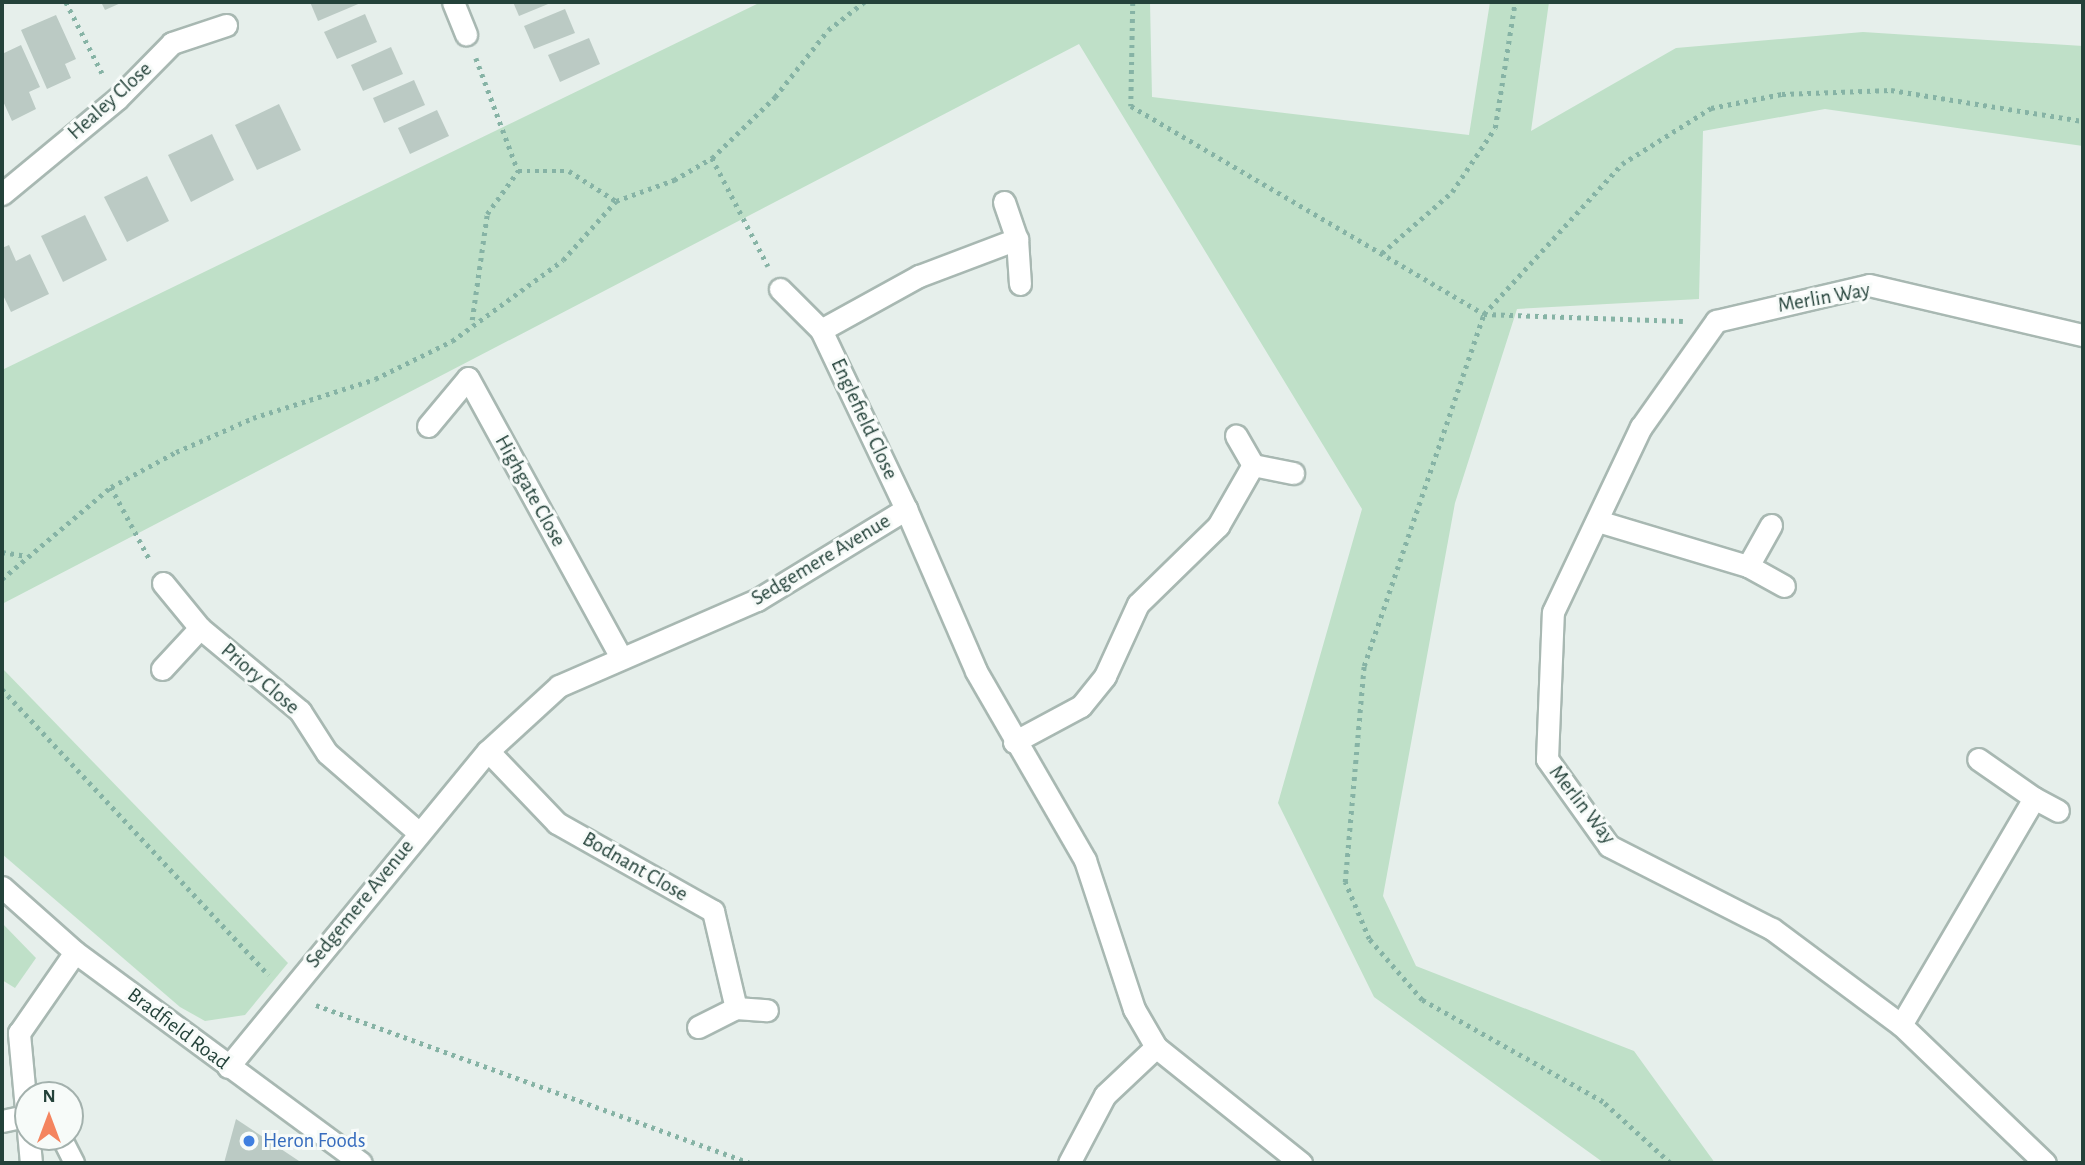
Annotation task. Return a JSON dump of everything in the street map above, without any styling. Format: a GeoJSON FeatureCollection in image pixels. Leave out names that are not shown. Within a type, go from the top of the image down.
{"type":"FeatureCollection","features":[{"type":"Feature","properties":{"kind":"street"},"geometry":{"type":"LineString","coordinates":[[453,2],[466,34]]}},
{"type":"Feature","properties":{"kind":"street","name":"Healey Close"},"geometry":{"type":"LineString","coordinates":[[2,194],[117,99],[172,43],[226,25]]}},
{"type":"Feature","properties":{"kind":"street"},"geometry":{"type":"LineString","coordinates":[[1004,202],[1017,239],[1020,284]]}},
{"type":"Feature","properties":{"kind":"street"},"geometry":{"type":"LineString","coordinates":[[821,330],[919,276],[1017,239]]}},
{"type":"Feature","properties":{"kind":"street","name":"Merlin Way"},"geometry":{"type":"LineString","coordinates":[[2045,1163],[1901,1025],[1772,929],[1609,846],[1547,759],[1553,612],[1601,522],[1641,427],[1716,321],[1869,285],[2083,335]]}},
{"type":"Feature","properties":{"kind":"street","name":"Englefield Close"},"geometry":{"type":"LineString","coordinates":[[780,289],[821,330],[906,509]]}},
{"type":"Feature","properties":{"kind":"street","name":"Highgate Close"},"geometry":{"type":"LineString","coordinates":[[428,426],[468,378],[621,658]]}},
{"type":"Feature","properties":{"kind":"street"},"geometry":{"type":"LineString","coordinates":[[1236,436],[1253,465],[1293,473]]}},
{"type":"Feature","properties":{"kind":"street"},"geometry":{"type":"LineString","coordinates":[[1014,742],[1081,706],[1105,676],[1138,604],[1218,526],[1253,465]]}},
{"type":"Feature","properties":{"kind":"street","name":"Sedgemere Avenue"},"geometry":{"type":"LineString","coordinates":[[228,1067],[418,832],[488,751],[559,686],[757,600],[906,509],[1014,742],[1085,860],[1134,1009],[1156,1047],[1301,1163]]}},
{"type":"Feature","properties":{"kind":"street"},"geometry":{"type":"LineString","coordinates":[[1601,522],[1748,566],[1784,586]]}},
{"type":"Feature","properties":{"kind":"street"},"geometry":{"type":"LineString","coordinates":[[1748,566],[1771,524]]}},
{"type":"Feature","properties":{"kind":"street","name":"Priory Close"},"geometry":{"type":"LineString","coordinates":[[163,583],[200,628],[300,711],[327,753],[418,832]]}},
{"type":"Feature","properties":{"kind":"street"},"geometry":{"type":"LineString","coordinates":[[162,669],[200,628]]}},
{"type":"Feature","properties":{"kind":"street","name":"Bodnant Close"},"geometry":{"type":"LineString","coordinates":[[488,751],[557,822],[713,911],[736,1008]]}},
{"type":"Feature","properties":{"kind":"street"},"geometry":{"type":"LineString","coordinates":[[1978,759],[2034,798],[2058,811]]}},
{"type":"Feature","properties":{"kind":"street"},"geometry":{"type":"LineString","coordinates":[[1901,1025],[2034,798]]}},
{"type":"Feature","properties":{"kind":"street","name":"Bradfield Road"},"geometry":{"type":"LineString","coordinates":[[2,887],[75,952],[361,1163]]}},
{"type":"Feature","properties":{"kind":"street"},"geometry":{"type":"LineString","coordinates":[[23,1081],[19,1033],[75,952]]}},
{"type":"Feature","properties":{"kind":"street"},"geometry":{"type":"LineString","coordinates":[[698,1027],[736,1008],[767,1010]]}},
{"type":"Feature","properties":{"kind":"street"},"geometry":{"type":"LineString","coordinates":[[1069,1163],[1105,1095],[1156,1047]]}},
{"type":"Feature","properties":{"kind":"path"},"geometry":{"type":"LineString","coordinates":[[66,2],[117,99]]}},
{"type":"Feature","properties":{"kind":"path"},"geometry":{"type":"LineString","coordinates":[[2,579],[111,487],[253,418],[375,379],[452,341],[472,321],[563,260],[616,201],[674,180],[712,158],[775,97],[828,30],[864,2]]}},
{"type":"Feature","properties":{"kind":"path"},"geometry":{"type":"LineString","coordinates":[[1133,2],[1131,106],[1484,314],[1716,321]]}},
{"type":"Feature","properties":{"kind":"path"},"geometry":{"type":"LineString","coordinates":[[1382,253],[1452,192],[1495,128],[1515,2]]}},
{"type":"Feature","properties":{"kind":"path"},"geometry":{"type":"LineString","coordinates":[[466,34],[518,171]]}},
{"type":"Feature","properties":{"kind":"path"},"geometry":{"type":"LineString","coordinates":[[1670,1163],[1603,1101],[1422,1000],[1370,939],[1345,882],[1364,666],[1484,314],[1622,164],[1711,108],[1782,94],[1891,90],[2083,121]]}},
{"type":"Feature","properties":{"kind":"path"},"geometry":{"type":"LineString","coordinates":[[712,158],[780,289]]}},
{"type":"Feature","properties":{"kind":"path"},"geometry":{"type":"LineString","coordinates":[[518,171],[569,172],[616,201]]}},
{"type":"Feature","properties":{"kind":"path"},"geometry":{"type":"LineString","coordinates":[[472,321],[487,214],[518,171]]}},
{"type":"Feature","properties":{"kind":"path"},"geometry":{"type":"LineString","coordinates":[[111,487],[163,583]]}},
{"type":"Feature","properties":{"kind":"path"},"geometry":{"type":"LineString","coordinates":[[2,552],[27,556]]}},
{"type":"Feature","properties":{"kind":"path"},"geometry":{"type":"LineString","coordinates":[[2,689],[286,994],[749,1163]]}},
{"type":"Feature","properties":{"kind":"green space"},"geometry":{"type":"Polygon","coordinates":[[[761,2],[1150,2],[1152,97],[1469,135],[1490,2],[1549,2],[1531,131],[1676,48],[1863,32],[2083,46],[2083,146],[1825,109],[1703,131],[1699,299],[1517,309],[1455,503],[1383,896],[1416,966],[1634,1051],[1715,1163],[1604,1163],[1374,997],[1278,803],[1362,509],[1079,44],[2,604],[2,370],[761,2]]]}},
{"type":"Feature","properties":{"kind":"green space"},"geometry":{"type":"Polygon","coordinates":[[[2,668],[288,963],[245,1015],[205,1021],[180,1007],[2,854],[2,668]]]}},
{"type":"Feature","properties":{"kind":"green space"},"geometry":{"type":"Polygon","coordinates":[[[2,923],[36,958],[15,988],[2,980],[2,923]]]}},
{"type":"Feature","properties":{"kind":"building"},"geometry":{"type":"Polygon","coordinates":[[[101,2],[123,2],[105,10],[101,2]]]}},
{"type":"Feature","properties":{"kind":"building"},"geometry":{"type":"Polygon","coordinates":[[[310,2],[363,2],[318,21],[310,2]]]}},
{"type":"Feature","properties":{"kind":"building"},"geometry":{"type":"Polygon","coordinates":[[[513,2],[553,2],[519,16],[513,2]]]}},
{"type":"Feature","properties":{"kind":"building"},"geometry":{"type":"Polygon","coordinates":[[[565,9],[575,33],[534,49],[524,26],[565,9]]]}},
{"type":"Feature","properties":{"kind":"building"},"geometry":{"type":"Polygon","coordinates":[[[365,14],[377,42],[337,59],[324,32],[365,14]]]}},
{"type":"Feature","properties":{"kind":"building"},"geometry":{"type":"Polygon","coordinates":[[[56,15],[76,59],[65,64],[71,78],[47,89],[21,30],[56,15]]]}},
{"type":"Feature","properties":{"kind":"building"},"geometry":{"type":"Polygon","coordinates":[[[589,38],[600,64],[560,82],[548,55],[589,38]]]}},
{"type":"Feature","properties":{"kind":"building"},"geometry":{"type":"Polygon","coordinates":[[[21,45],[40,87],[29,92],[36,109],[12,121],[2,99],[2,54],[21,45]]]}},
{"type":"Feature","properties":{"kind":"building"},"geometry":{"type":"Polygon","coordinates":[[[391,47],[403,74],[363,91],[351,65],[391,47]]]}},
{"type":"Feature","properties":{"kind":"building"},"geometry":{"type":"Polygon","coordinates":[[[414,80],[425,105],[384,123],[373,98],[414,80]]]}},
{"type":"Feature","properties":{"kind":"building"},"geometry":{"type":"Polygon","coordinates":[[[279,104],[301,150],[257,170],[235,125],[279,104]]]}},
{"type":"Feature","properties":{"kind":"building"},"geometry":{"type":"Polygon","coordinates":[[[437,110],[449,136],[410,154],[398,128],[437,110]]]}},
{"type":"Feature","properties":{"kind":"building"},"geometry":{"type":"Polygon","coordinates":[[[212,134],[234,180],[191,202],[168,155],[212,134]]]}},
{"type":"Feature","properties":{"kind":"building"},"geometry":{"type":"Polygon","coordinates":[[[147,176],[169,221],[127,242],[104,197],[147,176]]]}},
{"type":"Feature","properties":{"kind":"building"},"geometry":{"type":"Polygon","coordinates":[[[85,215],[107,260],[63,282],[41,236],[85,215]]]}},
{"type":"Feature","properties":{"kind":"building"},"geometry":{"type":"Polygon","coordinates":[[[9,245],[16,261],[30,254],[49,294],[11,312],[2,293],[2,248],[9,245]]]}},
{"type":"Feature","properties":{"kind":"building","name":"Heron Foods"},"geometry":{"type":"Polygon","coordinates":[[[236,1119],[302,1163],[224,1163],[236,1119]]]}},
{"type":"Feature","properties":{"kind":"place","name":"Heron Foods"},"geometry":{"type":"Point","coordinates":[249,1141]}}]}
